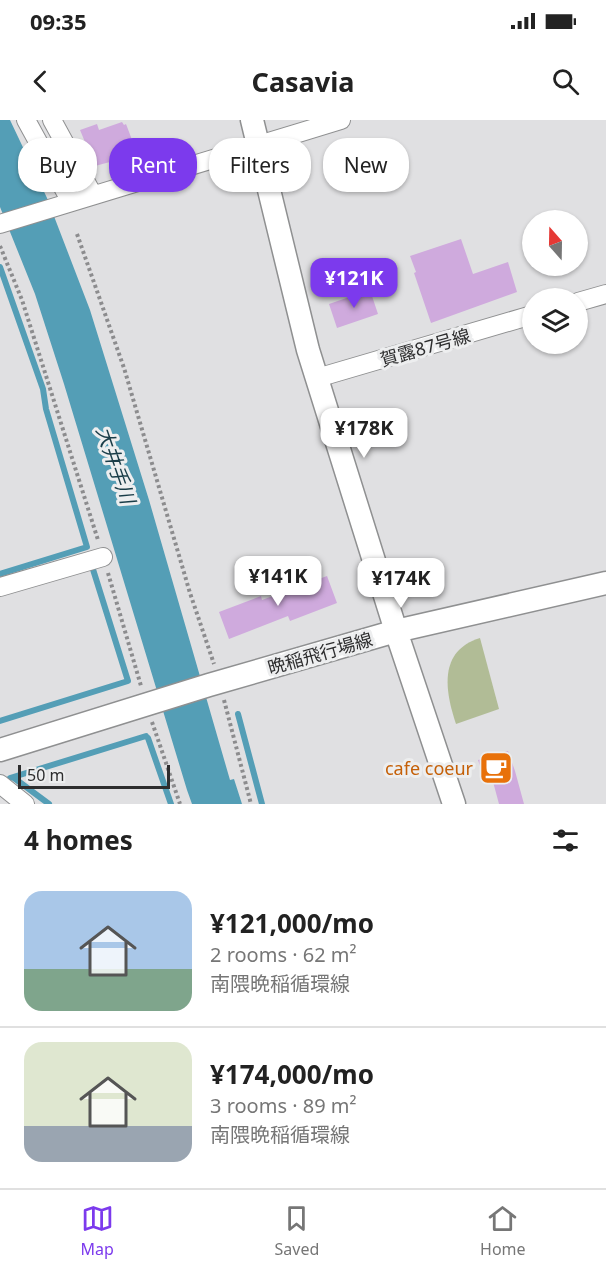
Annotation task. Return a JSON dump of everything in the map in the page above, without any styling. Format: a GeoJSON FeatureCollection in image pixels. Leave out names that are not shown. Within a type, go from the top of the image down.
{"type":"FeatureCollection","features":[{"type":"Feature","properties":{"kind":"street"},"geometry":{"type":"LineString","coordinates":[[26,120],[65,203]]}},
{"type":"Feature","properties":{"kind":"street"},"geometry":{"type":"LineString","coordinates":[[52,120],[93,195]]}},
{"type":"Feature","properties":{"kind":"street"},"geometry":{"type":"LineString","coordinates":[[252,120],[256,138]]}},
{"type":"Feature","properties":{"kind":"street"},"geometry":{"type":"LineString","coordinates":[[278,138],[340,120]]}},
{"type":"Feature","properties":{"kind":"street"},"geometry":{"type":"LineString","coordinates":[[0,224],[209,159]]}},
{"type":"Feature","properties":{"kind":"street"},"geometry":{"type":"LineString","coordinates":[[270,192],[308,350],[396,631],[454,804]]}},
{"type":"Feature","properties":{"kind":"street"},"geometry":{"type":"LineString","coordinates":[[588,299],[606,294]]}},
{"type":"Feature","properties":{"kind":"street","name":"賀露87号線"},"geometry":{"type":"LineString","coordinates":[[318,378],[522,318]]}},
{"type":"Feature","properties":{"kind":"street"},"geometry":{"type":"LineString","coordinates":[[0,587],[103,557]]}},
{"type":"Feature","properties":{"kind":"street","name":"晩稲飛行場線"},"geometry":{"type":"LineString","coordinates":[[151,703],[396,631],[606,583]]}},
{"type":"Feature","properties":{"kind":"street"},"geometry":{"type":"LineString","coordinates":[[0,750],[151,703]]}},
{"type":"Feature","properties":{"kind":"street"},"geometry":{"type":"LineString","coordinates":[[0,784],[25,804]]}},
{"type":"Feature","properties":{"kind":"path"},"geometry":{"type":"LineString","coordinates":[[77,234],[124,368],[251,804]]}},
{"type":"Feature","properties":{"kind":"path"},"geometry":{"type":"LineString","coordinates":[[0,246],[22,300],[52,391],[151,703],[180,804]]}},
{"type":"Feature","properties":{"kind":"green space"},"geometry":{"type":"Polygon","coordinates":[[[480,638],[499,709],[456,724],[448,686],[451,662],[466,644],[480,638]]]}},
{"type":"Feature","properties":{"kind":"water","name":"大井手川"},"geometry":{"type":"Polygon","coordinates":[[[0,120],[10,120],[19,138],[18,192],[44,192],[90,310],[149,500],[230,780],[234,779],[242,804],[192,804],[64,384],[35,294],[0,207],[0,120]]]}},
{"type":"Feature","properties":{"kind":"building"},"geometry":{"type":"Polygon","coordinates":[[[122,122],[126,124],[131,138],[109,138],[109,162],[97,165],[97,138],[83,138],[80,130],[97,124],[99,130],[122,122]]]}},
{"type":"Feature","properties":{"kind":"building"},"geometry":{"type":"Polygon","coordinates":[[[461,239],[473,274],[508,262],[517,292],[431,323],[410,256],[461,239]]]}},
{"type":"Feature","properties":{"kind":"building"},"geometry":{"type":"Polygon","coordinates":[[[370,290],[378,314],[337,328],[329,304],[370,290]]]}},
{"type":"Feature","properties":{"kind":"building"},"geometry":{"type":"Polygon","coordinates":[[[327,576],[337,603],[290,621],[288,616],[229,639],[219,612],[261,596],[262,600],[327,576]]]}},
{"type":"Feature","properties":{"kind":"building"},"geometry":{"type":"Polygon","coordinates":[[[508,751],[524,804],[499,804],[492,778],[485,781],[478,760],[508,751]]]}},
{"type":"Feature","properties":{"kind":"waterway"},"geometry":{"type":"LineString","coordinates":[[0,267],[43,389],[46,409],[87,547],[0,574]]}},
{"type":"Feature","properties":{"kind":"waterway"},"geometry":{"type":"LineString","coordinates":[[0,721],[128,681],[91,563]]}},
{"type":"Feature","properties":{"kind":"waterway"},"geometry":{"type":"LineString","coordinates":[[238,714],[262,804]]}},
{"type":"Feature","properties":{"kind":"waterway"},"geometry":{"type":"LineString","coordinates":[[10,778],[146,736]]}},
{"type":"Feature","properties":{"kind":"waterway"},"geometry":{"type":"LineString","coordinates":[[148,738],[171,804]]}},
{"type":"Feature","properties":{"kind":"waterway"},"geometry":{"type":"LineString","coordinates":[[14,778],[49,804]]}},
{"type":"Feature","properties":{"kind":"place","name":"cafe coeur"},"geometry":{"type":"Point","coordinates":[496,768]}}]}
